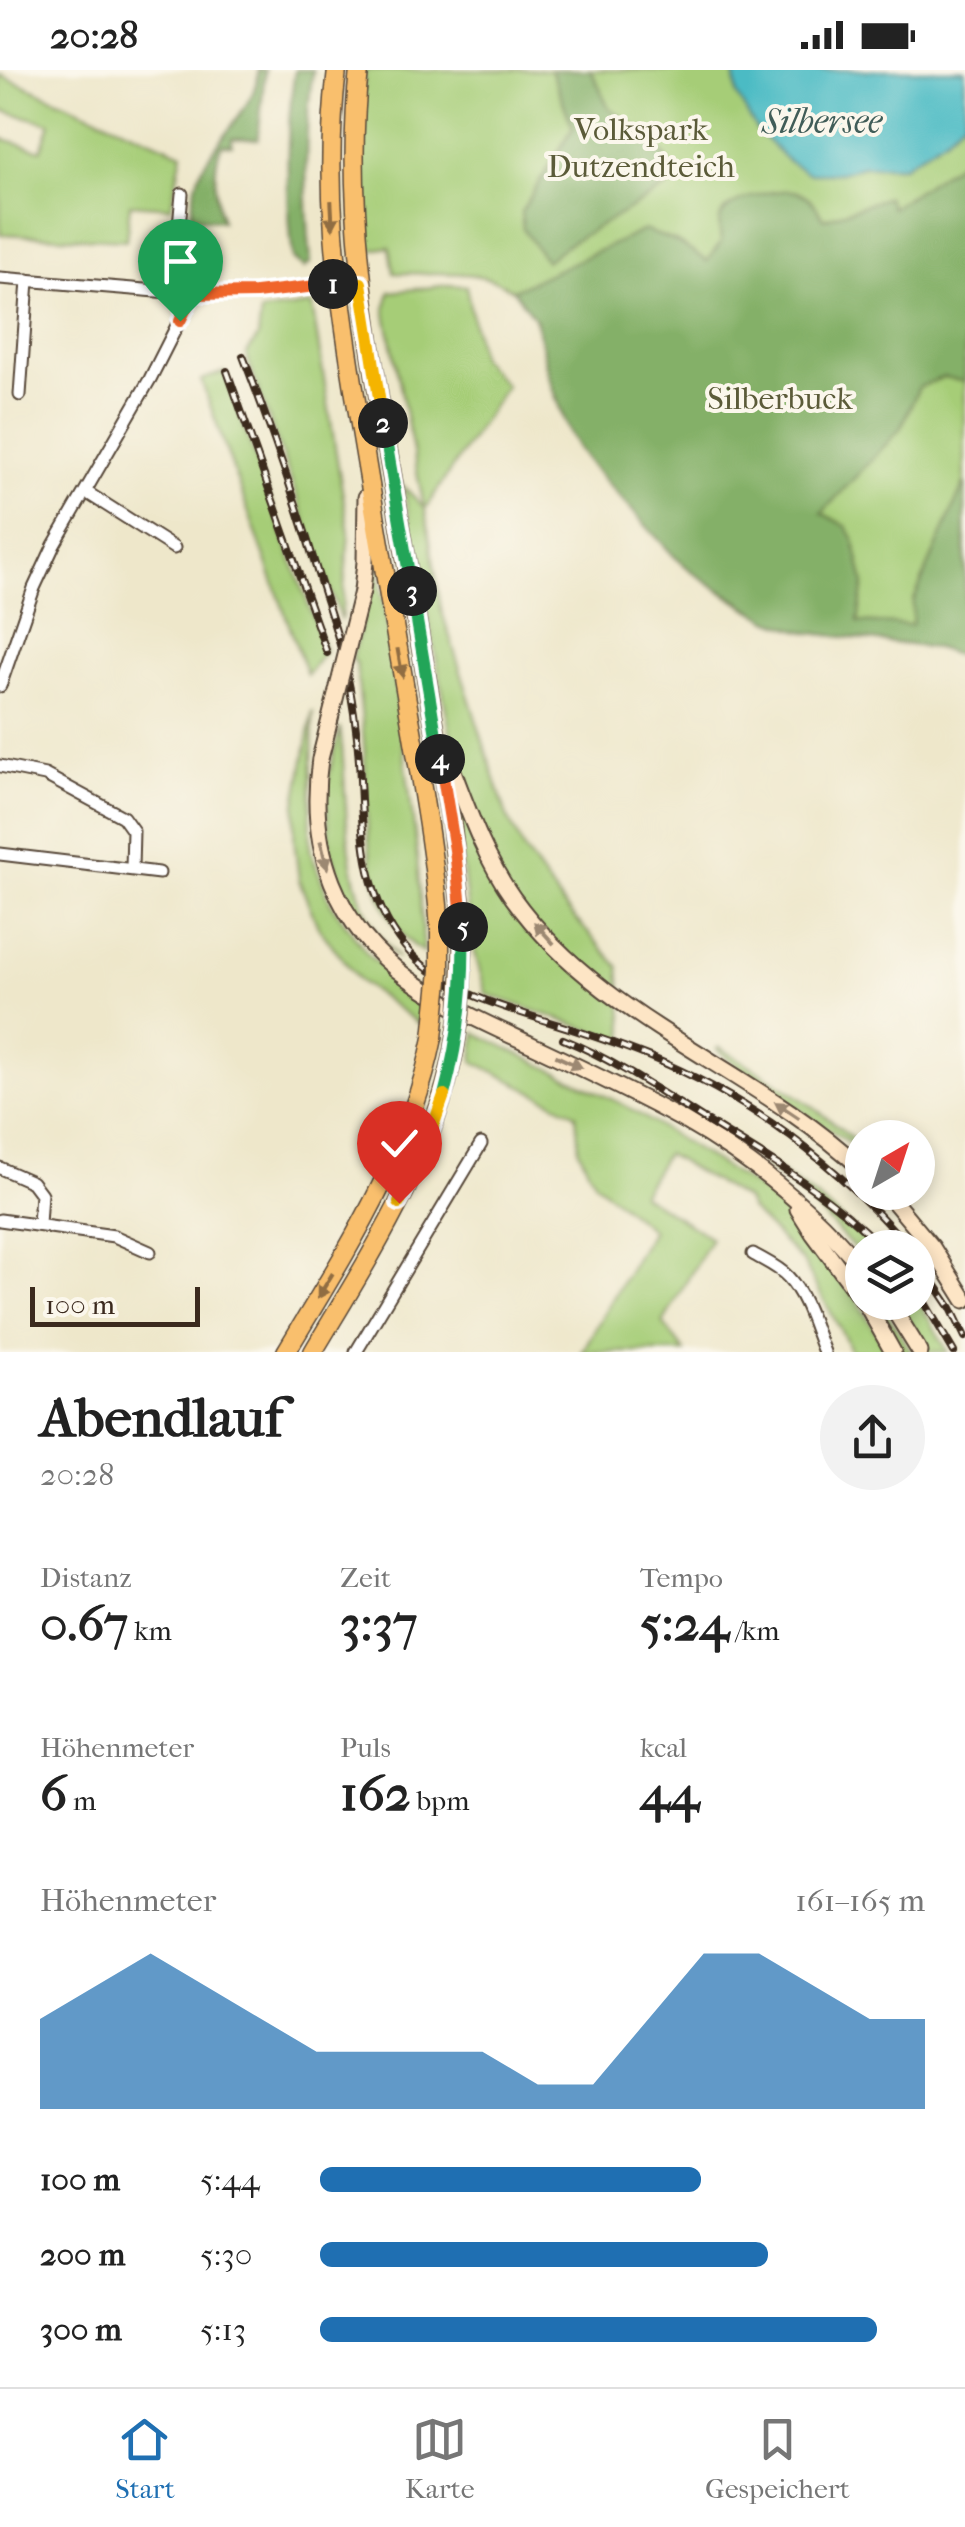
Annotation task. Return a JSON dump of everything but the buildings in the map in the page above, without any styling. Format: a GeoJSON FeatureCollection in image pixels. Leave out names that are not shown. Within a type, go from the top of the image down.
{"type":"FeatureCollection","features":[{"type":"Feature","properties":{"kind":"main road"},"geometry":{"type":"LineString","coordinates":[[286,1352],[393,1164],[419,1098],[433,1038],[440,972],[440,929],[430,841],[338,284],[330,170],[336,70]]}},
{"type":"Feature","properties":{"kind":"main road"},"geometry":{"type":"LineString","coordinates":[[313,1352],[384,1232],[414,1174],[441,1105],[460,1014],[464,948],[455,850],[361,283],[354,180],[359,70]]}},
{"type":"Feature","properties":{"kind":"main road"},"geometry":{"type":"LineString","coordinates":[[330,170],[343,182],[354,180]]}},
{"type":"Feature","properties":{"kind":"main road"},"geometry":{"type":"LineString","coordinates":[[338,284],[361,283]]}},
{"type":"Feature","properties":{"kind":"main road"},"geometry":{"type":"LineString","coordinates":[[366,463],[362,591],[320,759],[316,792],[317,822],[327,870],[350,917],[370,944],[412,982],[463,1012],[682,1120],[788,1193],[845,1249]]}},
{"type":"Feature","properties":{"kind":"main road"},"geometry":{"type":"LineString","coordinates":[[434,723],[486,852],[514,898],[552,943],[627,1006],[800,1119],[845,1155]]}},
{"type":"Feature","properties":{"kind":"main road"},"geometry":{"type":"LineString","coordinates":[[788,1193],[845,1275]]}},
{"type":"Feature","properties":{"kind":"main road"},"geometry":{"type":"LineString","coordinates":[[902,1210],[965,1300]]}},
{"type":"Feature","properties":{"kind":"main road"},"geometry":{"type":"LineString","coordinates":[[945,1267],[965,1288]]}},
{"type":"Feature","properties":{"kind":"main road"},"geometry":{"type":"LineString","coordinates":[[875,1320],[893,1352]]}},
{"type":"Feature","properties":{"kind":"main road"},"geometry":{"type":"LineString","coordinates":[[900,1320],[920,1352]]}},
{"type":"Feature","properties":{"kind":"street"},"geometry":{"type":"LineString","coordinates":[[173,292],[182,194]]}},
{"type":"Feature","properties":{"kind":"street"},"geometry":{"type":"LineString","coordinates":[[0,278],[193,294],[256,293],[338,284]]}},
{"type":"Feature","properties":{"kind":"street"},"geometry":{"type":"LineString","coordinates":[[20,396],[28,280]]}},
{"type":"Feature","properties":{"kind":"street"},"geometry":{"type":"LineString","coordinates":[[0,686],[34,588],[54,545],[150,379],[193,294]]}},
{"type":"Feature","properties":{"kind":"street"},"geometry":{"type":"LineString","coordinates":[[86,492],[174,548]]}},
{"type":"Feature","properties":{"kind":"street"},"geometry":{"type":"LineString","coordinates":[[0,766],[46,775],[123,817],[133,831],[132,868]]}},
{"type":"Feature","properties":{"kind":"street"},"geometry":{"type":"LineString","coordinates":[[0,854],[159,873]]}},
{"type":"Feature","properties":{"kind":"street"},"geometry":{"type":"LineString","coordinates":[[356,1352],[480,1144]]}},
{"type":"Feature","properties":{"kind":"street"},"geometry":{"type":"LineString","coordinates":[[0,1168],[32,1182],[41,1194],[39,1224]]}},
{"type":"Feature","properties":{"kind":"street"},"geometry":{"type":"LineString","coordinates":[[0,1220],[114,1236],[150,1252]]}},
{"type":"Feature","properties":{"kind":"street"},"geometry":{"type":"LineString","coordinates":[[753,1254],[790,1278],[824,1352]]}},
{"type":"Feature","properties":{"kind":"green space"},"geometry":{"type":"Polygon","coordinates":[[[258,70],[265,70],[258,139],[232,138],[232,145],[222,145],[219,153],[216,183],[222,221],[191,217],[201,170],[253,93],[258,70]]]}},
{"type":"Feature","properties":{"kind":"green space"},"geometry":{"type":"Polygon","coordinates":[[[295,70],[313,70],[306,166],[311,263],[304,268],[293,259],[289,212],[288,141],[295,70]]]}},
{"type":"Feature","properties":{"kind":"green space","name":"Silberbuck"},"geometry":{"type":"Polygon","coordinates":[[[365,70],[734,70],[737,95],[840,173],[862,166],[903,166],[945,138],[965,119],[965,658],[936,648],[811,633],[756,613],[732,599],[666,545],[585,457],[561,412],[538,329],[523,299],[487,278],[394,273],[390,247],[364,251],[360,130],[365,70]]]}},
{"type":"Feature","properties":{"kind":"green space","name":"Volkspark Dutzendteich"},"geometry":{"type":"Polygon","coordinates":[[[551,70],[591,70],[609,108],[650,137],[669,162],[668,187],[566,245],[546,261],[523,229],[521,212],[573,128],[551,70]]]}},
{"type":"Feature","properties":{"kind":"green space"},"geometry":{"type":"Polygon","coordinates":[[[0,75],[182,153],[171,207],[130,204],[126,240],[0,234],[0,138],[41,150],[50,123],[0,110],[0,75]]]}},
{"type":"Feature","properties":{"kind":"green space","name":"Silberbuck"},"geometry":{"type":"Polygon","coordinates":[[[965,158],[965,382],[944,377],[919,387],[901,428],[822,513],[846,526],[854,540],[864,583],[858,622],[912,625],[913,602],[965,481],[965,658],[936,648],[811,633],[769,620],[695,574],[674,556],[579,450],[549,376],[536,320],[513,290],[644,230],[677,242],[707,261],[721,242],[719,221],[724,212],[742,200],[766,193],[802,194],[824,219],[887,197],[891,208],[965,158]]]}},
{"type":"Feature","properties":{"kind":"green space"},"geometry":{"type":"Polygon","coordinates":[[[466,286],[480,358],[506,386],[425,509],[441,609],[506,814],[524,850],[563,905],[619,967],[625,1042],[486,994],[471,938],[455,803],[463,780],[403,486],[424,507],[385,309],[390,292],[466,286]]]}},
{"type":"Feature","properties":{"kind":"green space"},"geometry":{"type":"Polygon","coordinates":[[[312,305],[349,533],[341,620],[246,355],[258,337],[261,312],[312,305]]]}},
{"type":"Feature","properties":{"kind":"green space"},"geometry":{"type":"Polygon","coordinates":[[[224,372],[325,651],[307,675],[201,380],[224,372]]]}},
{"type":"Feature","properties":{"kind":"green space"},"geometry":{"type":"Polygon","coordinates":[[[371,552],[375,552],[390,643],[416,843],[424,953],[389,916],[372,867],[363,725],[356,663],[352,659],[367,601],[371,552]]]}},
{"type":"Feature","properties":{"kind":"green space"},"geometry":{"type":"Polygon","coordinates":[[[313,711],[310,850],[331,904],[369,956],[420,996],[419,1024],[360,981],[318,927],[299,880],[294,838],[296,803],[313,711]]]}},
{"type":"Feature","properties":{"kind":"green space"},"geometry":{"type":"Polygon","coordinates":[[[340,728],[348,834],[357,886],[378,934],[398,958],[349,905],[330,849],[326,788],[340,728]]]}},
{"type":"Feature","properties":{"kind":"green space"},"geometry":{"type":"Polygon","coordinates":[[[476,1033],[626,1106],[770,1196],[820,1248],[845,1281],[845,1320],[869,1320],[887,1352],[850,1352],[803,1262],[750,1209],[746,1200],[666,1154],[641,1194],[711,1238],[663,1323],[685,1352],[582,1352],[652,1230],[595,1183],[579,1151],[576,1114],[473,1061],[476,1033]]]}},
{"type":"Feature","properties":{"kind":"green space"},"geometry":{"type":"Polygon","coordinates":[[[717,1049],[811,1106],[845,1131],[845,1140],[753,1079],[717,1049]]]}},
{"type":"Feature","properties":{"kind":"green space"},"geometry":{"type":"Polygon","coordinates":[[[762,1163],[818,1199],[854,1230],[845,1230],[845,1239],[805,1196],[762,1163]]]}},
{"type":"Feature","properties":{"kind":"green space"},"geometry":{"type":"Polygon","coordinates":[[[880,1320],[891,1320],[912,1352],[898,1352],[880,1320]]]}},
{"type":"Feature","properties":{"kind":"green space"},"geometry":{"type":"Polygon","coordinates":[[[908,1320],[930,1320],[948,1352],[928,1352],[908,1320]]]}},
{"type":"Feature","properties":{"kind":"water","name":"Silbersee"},"geometry":{"type":"Polygon","coordinates":[[[734,70],[965,70],[965,119],[945,138],[903,166],[862,166],[841,173],[808,173],[788,161],[756,129],[737,95],[734,70]]]}},
{"type":"Feature","properties":{"kind":"railway"},"geometry":{"type":"LineString","coordinates":[[243,356],[294,498],[340,644],[356,724],[367,859],[379,904],[405,947],[434,974],[469,993],[637,1052],[723,1092],[823,1162],[893,1230]]}},
{"type":"Feature","properties":{"kind":"railway"},"geometry":{"type":"LineString","coordinates":[[227,371],[327,653]]}},
{"type":"Feature","properties":{"kind":"railway"},"geometry":{"type":"LineString","coordinates":[[563,1039],[636,1076],[775,1163],[864,1230]]}},
{"type":"Feature","properties":{"kind":"railway"},"geometry":{"type":"LineString","coordinates":[[935,1284],[965,1337]]}},
{"type":"Feature","properties":{"kind":"railway"},"geometry":{"type":"LineString","coordinates":[[935,1320],[954,1352]]}},
{"type":"Feature","properties":{"kind":"route"},"geometry":{"type":"LineString","coordinates":[[180,321],[193,294],[256,293],[361,283],[452,828],[464,948],[460,1014],[441,1105],[399,1203]]}}]}
